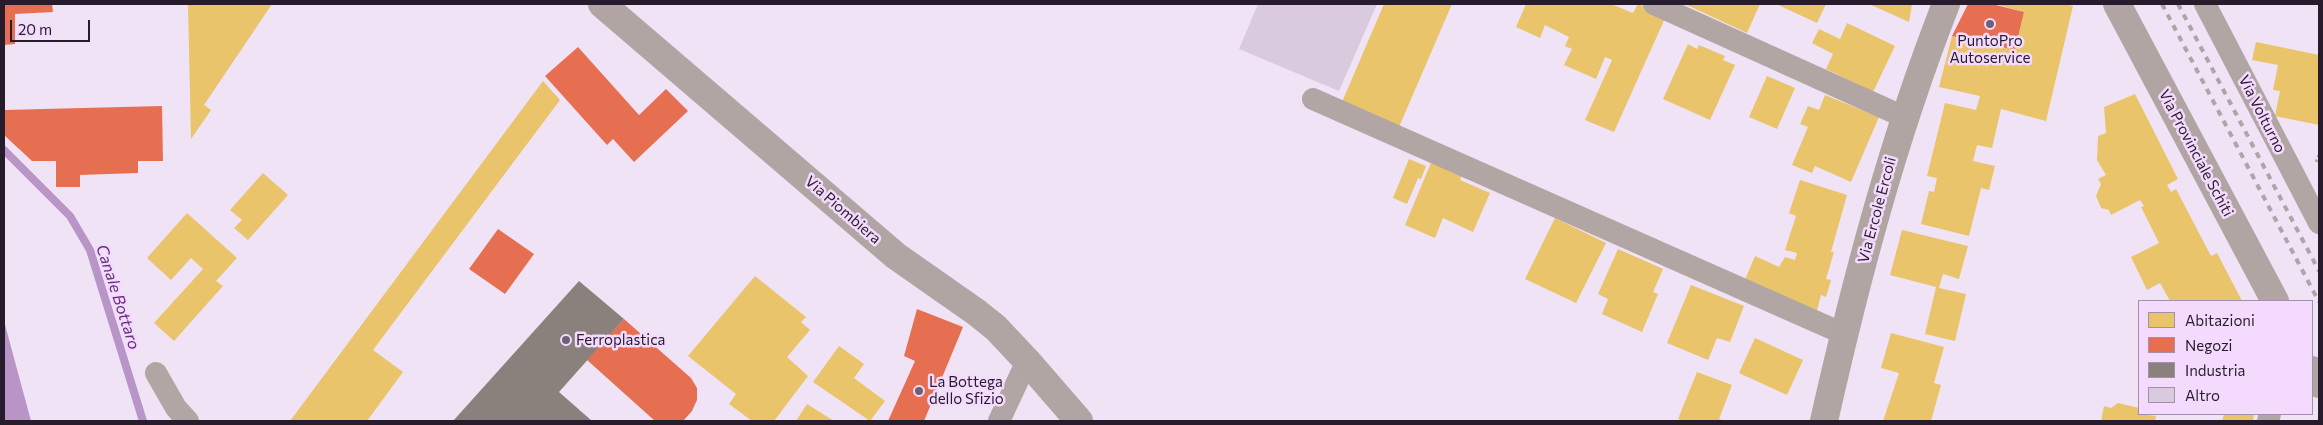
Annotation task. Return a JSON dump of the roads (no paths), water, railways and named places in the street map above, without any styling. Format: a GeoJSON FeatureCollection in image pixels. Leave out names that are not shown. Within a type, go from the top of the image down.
{"type":"FeatureCollection","features":[{"type":"Feature","properties":{"kind":"street","name":"Via Piombiera"},"geometry":{"type":"LineString","coordinates":[[602,4],[896,256],[989,323],[1027,361],[1079,421]]}},
{"type":"Feature","properties":{"kind":"street"},"geometry":{"type":"LineString","coordinates":[[1654,4],[1904,117]]}},
{"type":"Feature","properties":{"kind":"street","name":"Via Ercole Ercoli"},"geometry":{"type":"LineString","coordinates":[[1824,421],[1844,334],[1890,161],[1904,117],[1946,4]]}},
{"type":"Feature","properties":{"kind":"street","name":"Via Provinciale Schiti"},"geometry":{"type":"LineString","coordinates":[[2117,4],[2274,300]]}},
{"type":"Feature","properties":{"kind":"street","name":"Via Volturno"},"geometry":{"type":"LineString","coordinates":[[2205,4],[2319,223]]}},
{"type":"Feature","properties":{"kind":"street"},"geometry":{"type":"LineString","coordinates":[[1312,99],[1844,334]]}},
{"type":"Feature","properties":{"kind":"street"},"geometry":{"type":"LineString","coordinates":[[999,421],[1027,361]]}},
{"type":"Feature","properties":{"kind":"street"},"geometry":{"type":"LineString","coordinates":[[2313,372],[2319,384]]}},
{"type":"Feature","properties":{"kind":"street"},"geometry":{"type":"LineString","coordinates":[[156,373],[176,408],[188,421]]}},
{"type":"Feature","properties":{"kind":"waterway","name":"Canale Bottaro"},"geometry":{"type":"LineString","coordinates":[[4,150],[70,216],[90,250],[143,421]]}},
{"type":"Feature","properties":{"kind":"railway"},"geometry":{"type":"LineString","coordinates":[[2162,4],[2319,302]]}},
{"type":"Feature","properties":{"kind":"railway"},"geometry":{"type":"LineString","coordinates":[[2178,4],[2319,271]]}},
{"type":"Feature","properties":{"kind":"place","name":"PuntoPro Autoservice"},"geometry":{"type":"Point","coordinates":[1990,24]}},
{"type":"Feature","properties":{"kind":"place","name":"Ferroplastica"},"geometry":{"type":"Point","coordinates":[566,340]}},
{"type":"Feature","properties":{"kind":"place","name":"La Bottega dello Sfizio"},"geometry":{"type":"Point","coordinates":[919,391]}}]}
